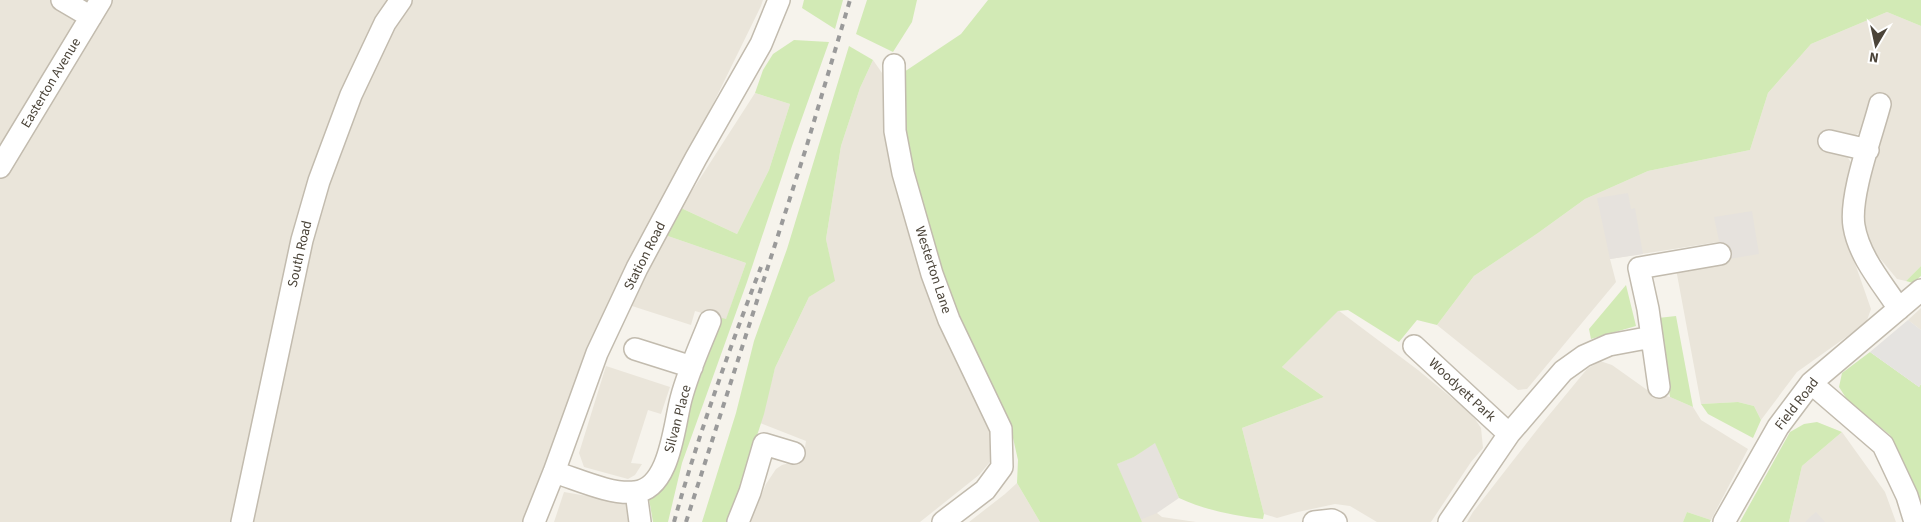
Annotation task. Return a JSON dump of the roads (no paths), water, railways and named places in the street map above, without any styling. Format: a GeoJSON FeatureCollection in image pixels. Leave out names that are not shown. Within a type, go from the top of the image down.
{"type":"FeatureCollection","features":[{"type":"Feature","properties":{"kind":"street"},"geometry":{"type":"LineString","coordinates":[[62,0],[96,9]]}},
{"type":"Feature","properties":{"kind":"street","name":"South Road"},"geometry":{"type":"LineString","coordinates":[[242,522],[302,240],[319,180],[351,95],[386,23],[401,0]]}},
{"type":"Feature","properties":{"kind":"street","name":"Station Road"},"geometry":{"type":"LineString","coordinates":[[534,522],[597,353],[638,268],[696,158],[761,44],[779,0]]}},
{"type":"Feature","properties":{"kind":"street","name":"Easterton Avenue"},"geometry":{"type":"LineString","coordinates":[[0,167],[96,9]]}},
{"type":"Feature","properties":{"kind":"street","name":"Westerton Lane"},"geometry":{"type":"LineString","coordinates":[[894,65],[895,131],[903,173],[932,274],[949,320],[1001,429],[1002,467],[985,490],[943,522]]}},
{"type":"Feature","properties":{"kind":"street"},"geometry":{"type":"LineString","coordinates":[[1880,104],[1852,209],[1854,228],[1867,260],[1899,309]]}},
{"type":"Feature","properties":{"kind":"street"},"geometry":{"type":"LineString","coordinates":[[1829,141],[1868,150]]}},
{"type":"Feature","properties":{"kind":"street"},"geometry":{"type":"LineString","coordinates":[[1659,387],[1648,309],[1639,268],[1720,254]]}},
{"type":"Feature","properties":{"kind":"street","name":"Field Road"},"geometry":{"type":"LineString","coordinates":[[1724,522],[1778,427],[1811,383],[1921,290]]}},
{"type":"Feature","properties":{"kind":"street","name":"Silvan Place"},"geometry":{"type":"LineString","coordinates":[[636,492],[650,487],[667,460],[675,432],[681,399],[710,320]]}},
{"type":"Feature","properties":{"kind":"street"},"geometry":{"type":"LineString","coordinates":[[1449,522],[1509,434],[1563,370],[1584,356],[1609,345],[1652,337]]}},
{"type":"Feature","properties":{"kind":"street","name":"Woodyett Park"},"geometry":{"type":"LineString","coordinates":[[1414,346],[1509,434]]}},
{"type":"Feature","properties":{"kind":"street","name":"Silvan Place"},"geometry":{"type":"LineString","coordinates":[[635,349],[692,367]]}},
{"type":"Feature","properties":{"kind":"street"},"geometry":{"type":"LineString","coordinates":[[1811,383],[1882,445],[1907,496],[1915,522]]}},
{"type":"Feature","properties":{"kind":"street"},"geometry":{"type":"LineString","coordinates":[[738,522],[750,492],[764,444],[794,453]]}},
{"type":"Feature","properties":{"kind":"street"},"geometry":{"type":"LineString","coordinates":[[554,472],[612,490],[636,492],[640,522]]}},
{"type":"Feature","properties":{"kind":"street"},"geometry":{"type":"LineString","coordinates":[[1314,522],[1332,520],[1336,522]]}},
{"type":"Feature","properties":{"kind":"railway"},"geometry":{"type":"LineString","coordinates":[[686,522],[807,145],[850,0]]}},
{"type":"Feature","properties":{"kind":"railway"},"geometry":{"type":"LineString","coordinates":[[674,522],[714,393],[761,267]]}}]}
